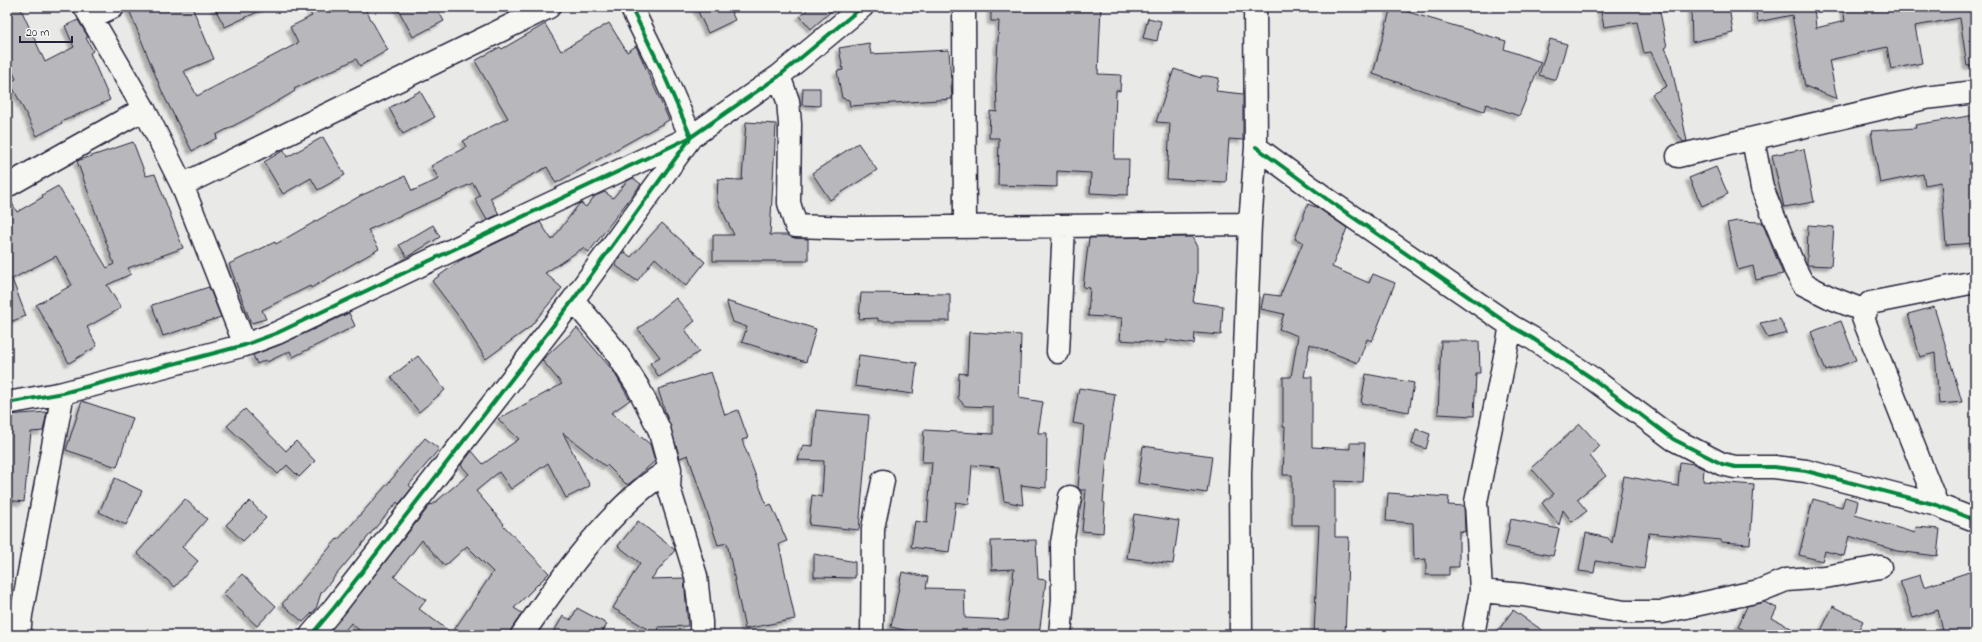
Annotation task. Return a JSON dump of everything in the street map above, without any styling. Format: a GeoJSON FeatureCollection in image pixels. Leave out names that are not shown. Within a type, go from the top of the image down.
{"type":"FeatureCollection","features":[{"type":"Feature","properties":{"kind":"street"},"geometry":{"type":"LineString","coordinates":[[113,7],[88,12],[144,109],[182,186],[245,345]]}},
{"type":"Feature","properties":{"kind":"street"},"geometry":{"type":"LineString","coordinates":[[182,186],[549,7]]}},
{"type":"Feature","properties":{"kind":"street"},"geometry":{"type":"LineString","coordinates":[[631,7],[661,68],[691,137]]}},
{"type":"Feature","properties":{"kind":"street"},"geometry":{"type":"LineString","coordinates":[[7,403],[64,393],[245,345],[278,333],[691,137],[779,76],[862,7]]}},
{"type":"Feature","properties":{"kind":"street"},"geometry":{"type":"LineString","coordinates":[[964,7],[965,227]]}},
{"type":"Feature","properties":{"kind":"street"},"geometry":{"type":"LineString","coordinates":[[1241,635],[1240,474],[1250,224],[1256,147],[1255,7]]}},
{"type":"Feature","properties":{"kind":"street"},"geometry":{"type":"LineString","coordinates":[[779,76],[788,101],[790,124],[789,203],[796,226],[852,228],[1250,224]]}},
{"type":"Feature","properties":{"kind":"street"},"geometry":{"type":"LineString","coordinates":[[1678,156],[1925,98],[1975,92]]}},
{"type":"Feature","properties":{"kind":"street"},"geometry":{"type":"LineString","coordinates":[[7,182],[144,109]]}},
{"type":"Feature","properties":{"kind":"street"},"geometry":{"type":"LineString","coordinates":[[7,186],[144,109]]}},
{"type":"Feature","properties":{"kind":"street"},"geometry":{"type":"LineString","coordinates":[[311,635],[334,608],[573,300],[691,137]]}},
{"type":"Feature","properties":{"kind":"street"},"geometry":{"type":"LineString","coordinates":[[1753,139],[1762,188],[1795,269],[1803,284],[1829,297],[1865,311]]}},
{"type":"Feature","properties":{"kind":"street"},"geometry":{"type":"LineString","coordinates":[[1256,147],[1334,204],[1511,326],[1532,338],[1593,379],[1673,439],[1722,464],[1735,467],[1774,467],[1806,471],[1937,505],[1975,520]]}},
{"type":"Feature","properties":{"kind":"street"},"geometry":{"type":"LineString","coordinates":[[1058,352],[1064,226]]}},
{"type":"Feature","properties":{"kind":"street"},"geometry":{"type":"LineString","coordinates":[[1937,505],[1864,318],[1865,311],[1870,303],[1975,282]]}},
{"type":"Feature","properties":{"kind":"street"},"geometry":{"type":"LineString","coordinates":[[573,300],[614,349],[638,387],[660,429],[670,469],[669,488],[696,576],[701,635]]}},
{"type":"Feature","properties":{"kind":"street"},"geometry":{"type":"LineString","coordinates":[[1473,635],[1481,591],[1476,502],[1511,326]]}},
{"type":"Feature","properties":{"kind":"street"},"geometry":{"type":"LineString","coordinates":[[19,635],[21,615],[64,393]]}},
{"type":"Feature","properties":{"kind":"street"},"geometry":{"type":"LineString","coordinates":[[522,635],[583,552],[640,491],[670,469]]}},
{"type":"Feature","properties":{"kind":"street"},"geometry":{"type":"LineString","coordinates":[[872,635],[872,528],[883,481]]}},
{"type":"Feature","properties":{"kind":"street"},"geometry":{"type":"LineString","coordinates":[[1060,635],[1063,600],[1062,543],[1070,497]]}},
{"type":"Feature","properties":{"kind":"street"},"geometry":{"type":"LineString","coordinates":[[1481,591],[1523,595],[1625,612],[1663,612],[1759,591],[1786,580],[1825,577],[1880,567]]}},
{"type":"Feature","properties":{"kind":"building"},"geometry":{"type":"Polygon","coordinates":[[[7,7],[20,7],[45,62],[74,47],[65,26],[78,20],[88,37],[86,38],[93,51],[90,53],[110,100],[61,122],[62,123],[37,136],[10,82],[16,79],[7,59],[7,7]]]}},
{"type":"Feature","properties":{"kind":"building"},"geometry":{"type":"Polygon","coordinates":[[[128,7],[192,7],[214,59],[184,71],[197,96],[298,43],[290,27],[312,16],[310,13],[322,7],[364,7],[388,50],[360,66],[356,59],[294,89],[295,91],[258,113],[216,135],[217,138],[192,151],[163,94],[128,7]]]}},
{"type":"Feature","properties":{"kind":"building"},"geometry":{"type":"Polygon","coordinates":[[[214,7],[268,7],[225,27],[214,7]]]}},
{"type":"Feature","properties":{"kind":"building"},"geometry":{"type":"Polygon","coordinates":[[[397,7],[436,7],[444,21],[413,37],[397,7]]]}},
{"type":"Feature","properties":{"kind":"building"},"geometry":{"type":"Polygon","coordinates":[[[696,7],[729,7],[735,20],[708,33],[696,7]]]}},
{"type":"Feature","properties":{"kind":"building"},"geometry":{"type":"Polygon","coordinates":[[[810,7],[836,7],[811,29],[800,16],[810,7]]]}},
{"type":"Feature","properties":{"kind":"building"},"geometry":{"type":"Polygon","coordinates":[[[991,7],[1101,7],[1098,74],[1121,75],[1120,91],[1116,90],[1114,159],[1129,159],[1128,195],[1090,193],[1091,173],[1057,171],[1057,187],[998,185],[999,138],[989,138],[990,111],[997,112],[996,77],[999,21],[991,21],[991,7]]]}},
{"type":"Feature","properties":{"kind":"building"},"geometry":{"type":"Polygon","coordinates":[[[1391,7],[1506,41],[1504,49],[1541,62],[1519,116],[1486,104],[1484,111],[1373,74],[1391,7]]]}},
{"type":"Feature","properties":{"kind":"building"},"geometry":{"type":"Polygon","coordinates":[[[1600,7],[1659,7],[1667,47],[1665,48],[1670,59],[1687,141],[1683,142],[1652,94],[1667,86],[1651,52],[1644,53],[1637,22],[1604,27],[1600,7]]]}},
{"type":"Feature","properties":{"kind":"building"},"geometry":{"type":"Polygon","coordinates":[[[1691,7],[1729,7],[1733,33],[1692,42],[1691,7]]]}},
{"type":"Feature","properties":{"kind":"building"},"geometry":{"type":"Polygon","coordinates":[[[1755,7],[1814,7],[1816,28],[1845,21],[1843,7],[1975,7],[1975,65],[1967,66],[1960,18],[1915,26],[1922,63],[1891,69],[1887,47],[1829,60],[1837,99],[1805,86],[1792,15],[1758,22],[1755,7]]]}},
{"type":"Feature","properties":{"kind":"building"},"geometry":{"type":"Polygon","coordinates":[[[1148,18],[1161,21],[1157,41],[1143,38],[1148,18]]]}},
{"type":"Feature","properties":{"kind":"building"},"geometry":{"type":"Polygon","coordinates":[[[609,23],[627,52],[636,46],[669,120],[556,183],[547,167],[490,198],[499,214],[487,220],[475,199],[480,196],[473,183],[368,230],[379,249],[311,288],[310,286],[262,310],[266,319],[251,323],[229,264],[275,242],[276,244],[360,196],[405,176],[412,191],[439,179],[431,166],[466,147],[463,141],[508,118],[475,61],[500,47],[502,49],[545,24],[561,51],[609,23]]]}},
{"type":"Feature","properties":{"kind":"building"},"geometry":{"type":"Polygon","coordinates":[[[1550,39],[1567,44],[1556,80],[1539,75],[1550,39]]]}},
{"type":"Feature","properties":{"kind":"building"},"geometry":{"type":"Polygon","coordinates":[[[869,43],[871,54],[949,50],[952,99],[850,106],[849,100],[842,98],[837,71],[843,70],[839,48],[869,43]]]}},
{"type":"Feature","properties":{"kind":"building"},"geometry":{"type":"Polygon","coordinates":[[[1174,69],[1201,78],[1201,76],[1207,76],[1219,78],[1216,91],[1243,94],[1243,140],[1229,139],[1226,182],[1167,179],[1170,123],[1156,122],[1174,69]]]}},
{"type":"Feature","properties":{"kind":"building"},"geometry":{"type":"Polygon","coordinates":[[[803,88],[820,88],[820,106],[802,105],[803,88]]]}},
{"type":"Feature","properties":{"kind":"building"},"geometry":{"type":"Polygon","coordinates":[[[420,91],[435,117],[403,134],[389,108],[420,91]]]}},
{"type":"Feature","properties":{"kind":"building"},"geometry":{"type":"Polygon","coordinates":[[[1975,115],[1975,243],[1946,245],[1941,182],[1925,185],[1923,174],[1880,183],[1871,131],[1916,128],[1915,125],[1975,115]]]}},
{"type":"Feature","properties":{"kind":"building"},"geometry":{"type":"Polygon","coordinates":[[[746,122],[776,124],[770,235],[787,235],[795,238],[808,239],[808,261],[713,261],[713,235],[734,235],[717,200],[718,179],[742,180],[746,122]]]}},
{"type":"Feature","properties":{"kind":"building"},"geometry":{"type":"Polygon","coordinates":[[[323,137],[345,175],[318,190],[311,178],[283,194],[264,162],[284,150],[287,157],[323,137]]]}},
{"type":"Feature","properties":{"kind":"building"},"geometry":{"type":"Polygon","coordinates":[[[133,142],[146,176],[155,174],[183,248],[128,268],[131,274],[107,285],[121,308],[87,327],[97,346],[69,363],[36,305],[72,285],[56,256],[12,279],[26,316],[7,323],[7,198],[9,198],[17,212],[43,197],[42,195],[58,186],[107,268],[114,264],[77,161],[133,142]]]}},
{"type":"Feature","properties":{"kind":"building"},"geometry":{"type":"Polygon","coordinates":[[[858,143],[877,170],[830,200],[812,173],[858,143]]]}},
{"type":"Feature","properties":{"kind":"building"},"geometry":{"type":"Polygon","coordinates":[[[1804,149],[1814,202],[1784,207],[1772,155],[1804,149]]]}},
{"type":"Feature","properties":{"kind":"building"},"geometry":{"type":"Polygon","coordinates":[[[1716,167],[1728,194],[1702,206],[1689,178],[1716,167]]]}},
{"type":"Feature","properties":{"kind":"building"},"geometry":{"type":"Polygon","coordinates":[[[633,178],[641,184],[589,252],[583,248],[545,273],[562,288],[530,327],[486,359],[457,314],[432,281],[461,260],[540,222],[552,240],[579,204],[581,203],[586,207],[595,196],[605,192],[613,198],[627,181],[633,178]]]}},
{"type":"Feature","properties":{"kind":"building"},"geometry":{"type":"Polygon","coordinates":[[[1308,204],[1318,208],[1347,228],[1332,267],[1369,283],[1373,274],[1395,283],[1372,341],[1367,339],[1358,363],[1310,344],[1304,377],[1312,377],[1312,447],[1350,449],[1350,443],[1365,443],[1363,482],[1335,481],[1335,537],[1349,537],[1345,635],[1314,635],[1319,525],[1292,525],[1292,475],[1283,475],[1285,427],[1283,427],[1283,377],[1291,377],[1298,336],[1279,329],[1284,314],[1261,309],[1264,294],[1280,296],[1303,242],[1295,239],[1308,204]]]}},
{"type":"Feature","properties":{"kind":"building"},"geometry":{"type":"Polygon","coordinates":[[[1737,221],[1762,222],[1783,274],[1756,280],[1753,266],[1738,270],[1727,223],[1737,221]]]}},
{"type":"Feature","properties":{"kind":"building"},"geometry":{"type":"Polygon","coordinates":[[[662,223],[705,262],[686,286],[655,258],[637,281],[615,265],[624,252],[631,257],[662,223]]]}},
{"type":"Feature","properties":{"kind":"building"},"geometry":{"type":"Polygon","coordinates":[[[433,225],[440,237],[407,257],[399,245],[433,225]]]}},
{"type":"Feature","properties":{"kind":"building"},"geometry":{"type":"Polygon","coordinates":[[[1808,225],[1834,227],[1831,266],[1807,265],[1808,225]]]}},
{"type":"Feature","properties":{"kind":"building"},"geometry":{"type":"Polygon","coordinates":[[[1192,237],[1197,247],[1197,276],[1193,302],[1223,306],[1221,335],[1195,333],[1194,344],[1166,340],[1166,343],[1120,340],[1122,318],[1088,316],[1090,288],[1083,287],[1089,238],[1192,237]]]}},
{"type":"Feature","properties":{"kind":"building"},"geometry":{"type":"Polygon","coordinates":[[[209,287],[221,317],[163,336],[152,305],[209,287]]]}},
{"type":"Feature","properties":{"kind":"building"},"geometry":{"type":"Polygon","coordinates":[[[861,293],[950,294],[950,321],[878,321],[878,318],[859,319],[861,293]]]}},
{"type":"Feature","properties":{"kind":"building"},"geometry":{"type":"Polygon","coordinates":[[[676,298],[695,321],[685,329],[699,352],[659,377],[650,363],[660,357],[638,329],[676,298]]]}},
{"type":"Feature","properties":{"kind":"building"},"geometry":{"type":"Polygon","coordinates":[[[726,301],[816,329],[806,362],[742,342],[747,327],[733,322],[726,301]]]}},
{"type":"Feature","properties":{"kind":"building"},"geometry":{"type":"Polygon","coordinates":[[[1934,307],[1962,402],[1939,404],[1935,353],[1920,357],[1908,314],[1934,307]]]}},
{"type":"Feature","properties":{"kind":"building"},"geometry":{"type":"Polygon","coordinates":[[[349,313],[355,326],[293,357],[290,351],[267,362],[266,360],[257,364],[253,355],[282,344],[349,313]]]}},
{"type":"Feature","properties":{"kind":"building"},"geometry":{"type":"Polygon","coordinates":[[[1780,319],[1787,333],[1768,338],[1760,323],[1780,319]]]}},
{"type":"Feature","properties":{"kind":"building"},"geometry":{"type":"Polygon","coordinates":[[[1841,321],[1856,360],[1826,371],[1811,332],[1841,321]]]}},
{"type":"Feature","properties":{"kind":"building"},"geometry":{"type":"Polygon","coordinates":[[[577,328],[614,372],[630,400],[611,413],[650,444],[655,461],[629,484],[626,484],[607,465],[605,466],[563,433],[590,486],[566,498],[548,463],[511,489],[499,472],[476,491],[504,524],[503,525],[549,573],[514,608],[522,613],[509,635],[365,635],[351,623],[341,635],[327,635],[431,504],[432,505],[469,474],[461,465],[472,451],[483,464],[519,439],[498,419],[562,384],[542,360],[577,328]],[[422,540],[394,577],[426,600],[419,609],[452,633],[493,572],[467,546],[445,566],[422,540]]]}},
{"type":"Feature","properties":{"kind":"building"},"geometry":{"type":"Polygon","coordinates":[[[969,332],[1021,335],[1019,398],[1043,402],[1038,433],[1047,433],[1046,488],[1021,485],[1023,505],[1004,501],[999,467],[972,465],[969,504],[956,502],[949,552],[911,547],[915,521],[927,523],[932,462],[922,462],[924,430],[993,434],[993,407],[965,406],[958,398],[959,373],[967,374],[969,332]]]}},
{"type":"Feature","properties":{"kind":"building"},"geometry":{"type":"Polygon","coordinates":[[[1441,341],[1479,341],[1480,373],[1476,373],[1474,416],[1438,414],[1441,341]]]}},
{"type":"Feature","properties":{"kind":"building"},"geometry":{"type":"Polygon","coordinates":[[[859,355],[917,363],[913,394],[855,386],[859,355]]]}},
{"type":"Feature","properties":{"kind":"building"},"geometry":{"type":"Polygon","coordinates":[[[418,356],[445,390],[419,412],[391,377],[418,356]]]}},
{"type":"Feature","properties":{"kind":"building"},"geometry":{"type":"Polygon","coordinates":[[[711,372],[725,415],[738,410],[748,438],[742,440],[767,506],[771,504],[787,541],[779,544],[795,619],[745,629],[727,543],[718,545],[688,455],[680,458],[658,389],[711,372]]]}},
{"type":"Feature","properties":{"kind":"building"},"geometry":{"type":"Polygon","coordinates":[[[1366,374],[1414,383],[1409,412],[1361,403],[1366,374]]]}},
{"type":"Feature","properties":{"kind":"building"},"geometry":{"type":"Polygon","coordinates":[[[1079,388],[1115,394],[1108,444],[1103,502],[1105,503],[1103,533],[1082,531],[1086,490],[1080,490],[1078,487],[1084,425],[1073,423],[1079,388]]]}},
{"type":"Feature","properties":{"kind":"building"},"geometry":{"type":"Polygon","coordinates":[[[82,401],[133,418],[117,467],[66,450],[82,401]]]}},
{"type":"Feature","properties":{"kind":"building"},"geometry":{"type":"Polygon","coordinates":[[[245,409],[286,451],[296,441],[315,461],[299,477],[287,465],[278,474],[227,426],[245,409]]]}},
{"type":"Feature","properties":{"kind":"building"},"geometry":{"type":"Polygon","coordinates":[[[816,410],[869,415],[859,530],[809,525],[812,495],[822,497],[824,461],[798,460],[803,445],[813,446],[816,410]]]}},
{"type":"Feature","properties":{"kind":"building"},"geometry":{"type":"Polygon","coordinates":[[[47,412],[43,431],[31,432],[24,502],[7,500],[7,415],[47,412]]]}},
{"type":"Feature","properties":{"kind":"building"},"geometry":{"type":"Polygon","coordinates":[[[1580,424],[1600,446],[1590,456],[1606,476],[1577,499],[1587,511],[1572,522],[1563,510],[1559,525],[1542,503],[1554,494],[1531,468],[1580,424]]]}},
{"type":"Feature","properties":{"kind":"building"},"geometry":{"type":"Polygon","coordinates":[[[1416,429],[1430,434],[1426,449],[1412,444],[1416,429]]]}},
{"type":"Feature","properties":{"kind":"building"},"geometry":{"type":"Polygon","coordinates":[[[425,438],[439,449],[409,485],[412,488],[399,504],[397,502],[321,593],[316,609],[303,622],[282,604],[337,539],[338,540],[398,472],[397,471],[425,438]]]}},
{"type":"Feature","properties":{"kind":"building"},"geometry":{"type":"Polygon","coordinates":[[[1143,446],[1212,456],[1207,493],[1138,483],[1143,446]]]}},
{"type":"Feature","properties":{"kind":"building"},"geometry":{"type":"Polygon","coordinates":[[[1680,462],[1694,464],[1704,469],[1703,481],[1754,485],[1750,544],[1649,533],[1644,569],[1596,561],[1594,573],[1579,571],[1586,533],[1608,538],[1612,543],[1624,476],[1678,486],[1680,462]]]}},
{"type":"Feature","properties":{"kind":"building"},"geometry":{"type":"Polygon","coordinates":[[[115,478],[142,491],[126,525],[99,512],[115,478]]]}},
{"type":"Feature","properties":{"kind":"building"},"geometry":{"type":"Polygon","coordinates":[[[1388,493],[1449,497],[1448,505],[1464,506],[1465,532],[1459,531],[1459,567],[1449,567],[1449,575],[1426,575],[1426,559],[1414,560],[1413,523],[1386,521],[1388,493]]]}},
{"type":"Feature","properties":{"kind":"building"},"geometry":{"type":"Polygon","coordinates":[[[1845,497],[1858,501],[1855,515],[1915,533],[1916,527],[1940,529],[1937,556],[1897,551],[1849,536],[1844,556],[1825,551],[1822,561],[1799,555],[1813,499],[1842,507],[1845,497]]]}},
{"type":"Feature","properties":{"kind":"building"},"geometry":{"type":"Polygon","coordinates":[[[185,499],[207,519],[182,547],[198,561],[175,587],[137,553],[185,499]]]}},
{"type":"Feature","properties":{"kind":"building"},"geometry":{"type":"Polygon","coordinates":[[[250,501],[266,518],[243,541],[226,525],[250,501]]]}},
{"type":"Feature","properties":{"kind":"building"},"geometry":{"type":"Polygon","coordinates":[[[1134,514],[1179,521],[1173,564],[1127,558],[1134,514]]]}},
{"type":"Feature","properties":{"kind":"building"},"geometry":{"type":"Polygon","coordinates":[[[1511,519],[1559,529],[1553,556],[1505,546],[1511,519]]]}},
{"type":"Feature","properties":{"kind":"building"},"geometry":{"type":"Polygon","coordinates":[[[638,521],[675,550],[651,579],[684,578],[688,626],[658,627],[660,635],[657,635],[613,608],[640,563],[618,546],[638,521]]]}},
{"type":"Feature","properties":{"kind":"building"},"geometry":{"type":"Polygon","coordinates":[[[1036,540],[1038,579],[1046,580],[1039,635],[947,635],[917,633],[891,627],[902,572],[928,577],[926,588],[964,589],[965,618],[1008,620],[1014,569],[992,570],[991,541],[1036,540]]]}},
{"type":"Feature","properties":{"kind":"building"},"geometry":{"type":"Polygon","coordinates":[[[814,554],[855,562],[855,578],[814,577],[814,554]]]}},
{"type":"Feature","properties":{"kind":"building"},"geometry":{"type":"Polygon","coordinates":[[[1975,570],[1975,635],[1944,635],[1938,610],[1913,618],[1900,581],[1920,575],[1924,587],[1975,570]]]}},
{"type":"Feature","properties":{"kind":"building"},"geometry":{"type":"Polygon","coordinates":[[[242,574],[276,606],[257,626],[223,594],[242,574]]]}},
{"type":"Feature","properties":{"kind":"building"},"geometry":{"type":"Polygon","coordinates":[[[1764,602],[1777,608],[1772,618],[1804,635],[1755,635],[1738,627],[1747,606],[1764,602]]]}},
{"type":"Feature","properties":{"kind":"building"},"geometry":{"type":"Polygon","coordinates":[[[1833,606],[1863,621],[1856,635],[1819,635],[1833,606]]]}},
{"type":"Feature","properties":{"kind":"building"},"geometry":{"type":"Polygon","coordinates":[[[577,608],[607,624],[601,635],[552,635],[563,616],[571,620],[577,608]]]}},
{"type":"Feature","properties":{"kind":"building"},"geometry":{"type":"Polygon","coordinates":[[[1513,610],[1549,635],[1495,635],[1513,610]]]}},
{"type":"Feature","properties":{"kind":"cycle path"},"geometry":{"type":"LineString","coordinates":[[7,403],[63,393],[245,345],[277,333],[691,137],[661,68],[631,7]]}},
{"type":"Feature","properties":{"kind":"cycle path"},"geometry":{"type":"LineString","coordinates":[[311,635],[334,608],[573,300],[691,137],[779,76],[862,7]]}},
{"type":"Feature","properties":{"kind":"cycle path"},"geometry":{"type":"LineString","coordinates":[[1256,147],[1328,200],[1511,326],[1532,338],[1593,379],[1673,439],[1722,464],[1735,467],[1774,467],[1806,471],[1937,505],[1975,520]]}}]}
